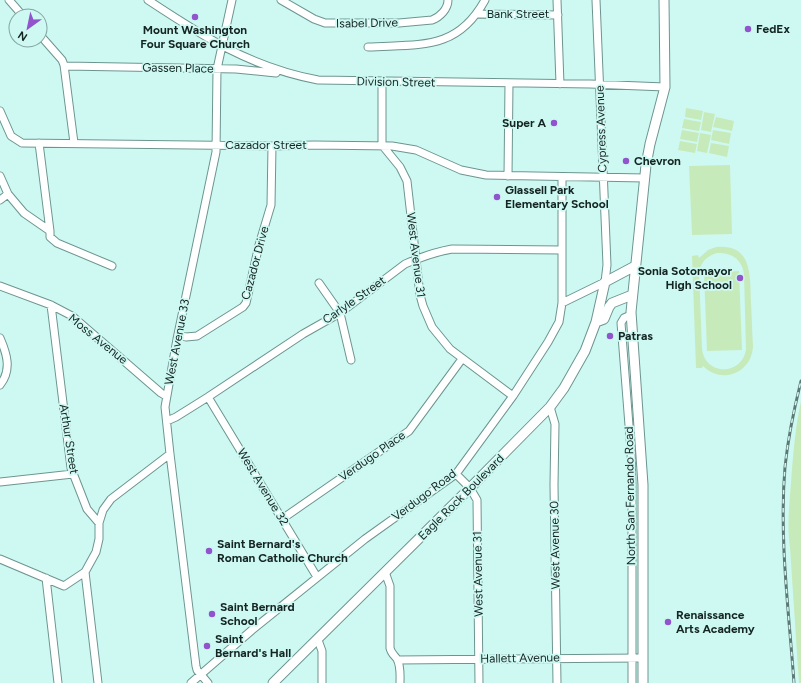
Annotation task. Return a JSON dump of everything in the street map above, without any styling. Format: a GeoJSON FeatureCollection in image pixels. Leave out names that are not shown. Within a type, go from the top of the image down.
{"type":"FeatureCollection","features":[{"type":"Feature","properties":{"kind":"main road","name":"North San Fernando Road"},"geometry":{"type":"LineString","coordinates":[[643,683],[643,478],[631,314],[635,266],[650,144],[665,87],[664,0]]}},
{"type":"Feature","properties":{"kind":"main road"},"geometry":{"type":"LineString","coordinates":[[605,282],[635,266]]}},
{"type":"Feature","properties":{"kind":"main road","name":"Eagle Rock Boulevard"},"geometry":{"type":"LineString","coordinates":[[273,683],[318,640],[550,407],[564,388],[585,351],[596,322],[605,282]]}},
{"type":"Feature","properties":{"kind":"main road"},"geometry":{"type":"LineString","coordinates":[[596,322],[604,319],[610,304],[632,295]]}},
{"type":"Feature","properties":{"kind":"main road"},"geometry":{"type":"LineString","coordinates":[[618,300],[631,314]]}},
{"type":"Feature","properties":{"kind":"street"},"geometry":{"type":"LineString","coordinates":[[9,0],[16,8]]}},
{"type":"Feature","properties":{"kind":"street","name":"Division Street"},"geometry":{"type":"LineString","coordinates":[[148,0],[222,47],[264,65],[290,74],[330,81],[509,83],[665,87]]}},
{"type":"Feature","properties":{"kind":"street","name":"West Avenue 33"},"geometry":{"type":"LineString","coordinates":[[208,683],[201,676],[196,666],[165,407],[178,335],[217,145],[217,68],[232,0]]}},
{"type":"Feature","properties":{"kind":"street","name":"Isabel Drive"},"geometry":{"type":"LineString","coordinates":[[281,0],[319,22],[365,24],[432,20],[438,17],[445,10],[448,5],[448,0]]}},
{"type":"Feature","properties":{"kind":"street"},"geometry":{"type":"LineString","coordinates":[[368,47],[433,43],[446,40],[460,32],[478,14],[485,0]]}},
{"type":"Feature","properties":{"kind":"street"},"geometry":{"type":"LineString","coordinates":[[557,0],[560,84]]}},
{"type":"Feature","properties":{"kind":"street","name":"Cypress Avenue"},"geometry":{"type":"LineString","coordinates":[[596,0],[607,265],[605,282]]}},
{"type":"Feature","properties":{"kind":"street","name":"Bank Street"},"geometry":{"type":"LineString","coordinates":[[478,14],[558,15]]}},
{"type":"Feature","properties":{"kind":"street"},"geometry":{"type":"LineString","coordinates":[[48,44],[62,60],[64,66],[74,143]]}},
{"type":"Feature","properties":{"kind":"street","name":"Gassen Place"},"geometry":{"type":"LineString","coordinates":[[64,66],[217,68],[244,69],[290,74]]}},
{"type":"Feature","properties":{"kind":"street"},"geometry":{"type":"LineString","coordinates":[[382,82],[382,145]]}},
{"type":"Feature","properties":{"kind":"street"},"geometry":{"type":"LineString","coordinates":[[508,176],[509,83]]}},
{"type":"Feature","properties":{"kind":"street","name":"Cazador Street"},"geometry":{"type":"LineString","coordinates":[[0,111],[11,136],[22,143],[272,146],[382,145],[399,146],[416,150],[447,165],[486,175],[645,178]]}},
{"type":"Feature","properties":{"kind":"street"},"geometry":{"type":"LineString","coordinates":[[39,143],[50,238],[57,243],[112,266]]}},
{"type":"Feature","properties":{"kind":"street","name":"West Avenue 31"},"geometry":{"type":"LineString","coordinates":[[382,145],[400,167],[406,181],[420,295],[427,318],[442,341],[462,359],[513,396]]}},
{"type":"Feature","properties":{"kind":"street","name":"Cazador Drive"},"geometry":{"type":"LineString","coordinates":[[178,335],[186,337],[197,336],[243,307],[246,303],[270,205],[272,146]]}},
{"type":"Feature","properties":{"kind":"street"},"geometry":{"type":"LineString","coordinates":[[0,176],[8,194],[24,213],[50,231]]}},
{"type":"Feature","properties":{"kind":"street"},"geometry":{"type":"LineString","coordinates":[[562,177],[562,303],[605,282]]}},
{"type":"Feature","properties":{"kind":"street"},"geometry":{"type":"LineString","coordinates":[[0,200],[8,194]]}},
{"type":"Feature","properties":{"kind":"street","name":"Carlyle Street"},"geometry":{"type":"LineString","coordinates":[[166,420],[176,417],[303,334],[340,313],[394,272],[416,259],[436,252],[452,249],[562,250]]}},
{"type":"Feature","properties":{"kind":"street"},"geometry":{"type":"LineString","coordinates":[[319,283],[340,313],[351,360]]}},
{"type":"Feature","properties":{"kind":"street","name":"Moss Avenue"},"geometry":{"type":"LineString","coordinates":[[0,286],[51,305],[72,316],[166,396]]}},
{"type":"Feature","properties":{"kind":"street","name":"Verdugo Road"},"geometry":{"type":"LineString","coordinates":[[191,683],[201,676],[252,630],[365,539],[456,474],[513,396],[556,330],[562,312],[562,303]]}},
{"type":"Feature","properties":{"kind":"street","name":"Arthur Street"},"geometry":{"type":"LineString","coordinates":[[51,305],[71,468],[87,509],[99,523]]}},
{"type":"Feature","properties":{"kind":"street","name":"North San Fernando Road"},"geometry":{"type":"LineString","coordinates":[[631,314],[624,318],[621,324],[632,479],[632,683]]}},
{"type":"Feature","properties":{"kind":"street"},"geometry":{"type":"LineString","coordinates":[[0,338],[6,352],[8,365],[5,377],[0,385]]}},
{"type":"Feature","properties":{"kind":"street","name":"Verdugo Place"},"geometry":{"type":"LineString","coordinates":[[282,519],[409,431],[462,359]]}},
{"type":"Feature","properties":{"kind":"street","name":"West Avenue 32"},"geometry":{"type":"LineString","coordinates":[[208,397],[318,577]]}},
{"type":"Feature","properties":{"kind":"street","name":"West Avenue 30"},"geometry":{"type":"LineString","coordinates":[[550,407],[555,424],[554,485],[557,683]]}},
{"type":"Feature","properties":{"kind":"street"},"geometry":{"type":"LineString","coordinates":[[0,559],[64,586],[85,572],[96,552],[99,539],[99,523],[103,510],[111,499],[170,454]]}},
{"type":"Feature","properties":{"kind":"street"},"geometry":{"type":"LineString","coordinates":[[0,482],[73,474]]}},
{"type":"Feature","properties":{"kind":"street","name":"West Avenue 31"},"geometry":{"type":"LineString","coordinates":[[456,474],[470,488],[477,500],[479,683]]}},
{"type":"Feature","properties":{"kind":"street"},"geometry":{"type":"LineString","coordinates":[[85,572],[98,683]]}},
{"type":"Feature","properties":{"kind":"street"},"geometry":{"type":"LineString","coordinates":[[385,572],[390,586],[390,648],[393,655],[398,660],[400,683]]}},
{"type":"Feature","properties":{"kind":"street"},"geometry":{"type":"LineString","coordinates":[[46,578],[58,683]]}},
{"type":"Feature","properties":{"kind":"street"},"geometry":{"type":"LineString","coordinates":[[318,640],[322,651],[322,683]]}},
{"type":"Feature","properties":{"kind":"street","name":"Hallett Avenue"},"geometry":{"type":"LineString","coordinates":[[398,660],[643,658]]}},
{"type":"Feature","properties":{"kind":"green space"},"geometry":{"type":"Polygon","coordinates":[[[686,108],[703,111],[701,120],[685,117],[686,108]]]}},
{"type":"Feature","properties":{"kind":"green space"},"geometry":{"type":"Polygon","coordinates":[[[704,112],[715,114],[711,132],[701,130],[704,112]]]}},
{"type":"Feature","properties":{"kind":"green space"},"geometry":{"type":"Polygon","coordinates":[[[716,117],[734,121],[732,131],[713,127],[716,117]]]}},
{"type":"Feature","properties":{"kind":"green space"},"geometry":{"type":"Polygon","coordinates":[[[684,119],[701,122],[699,131],[682,128],[684,119]]]}},
{"type":"Feature","properties":{"kind":"green space"},"geometry":{"type":"Polygon","coordinates":[[[682,130],[699,133],[697,142],[680,139],[682,130]]]}},
{"type":"Feature","properties":{"kind":"green space"},"geometry":{"type":"Polygon","coordinates":[[[713,130],[731,133],[729,144],[711,140],[713,130]]]}},
{"type":"Feature","properties":{"kind":"green space"},"geometry":{"type":"Polygon","coordinates":[[[700,133],[711,135],[707,153],[697,151],[700,133]]]}},
{"type":"Feature","properties":{"kind":"green space"},"geometry":{"type":"Polygon","coordinates":[[[680,141],[697,144],[695,153],[678,150],[680,141]]]}},
{"type":"Feature","properties":{"kind":"green space"},"geometry":{"type":"Polygon","coordinates":[[[711,143],[729,146],[727,157],[709,153],[711,143]]]}},
{"type":"Feature","properties":{"kind":"green space"},"geometry":{"type":"Polygon","coordinates":[[[730,165],[732,234],[692,235],[689,166],[730,165]]]}},
{"type":"Feature","properties":{"kind":"green space"},"geometry":{"type":"Polygon","coordinates":[[[716,247],[728,247],[737,250],[743,256],[749,273],[753,346],[751,355],[742,369],[727,375],[719,375],[711,372],[703,366],[702,368],[696,368],[692,256],[698,255],[699,258],[708,250],[716,247]],[[717,253],[707,258],[701,265],[699,272],[702,348],[704,357],[709,364],[715,368],[723,369],[737,365],[743,359],[746,350],[743,270],[739,261],[727,254],[717,253]]]}},
{"type":"Feature","properties":{"kind":"green space"},"geometry":{"type":"Polygon","coordinates":[[[739,271],[742,350],[707,351],[704,273],[739,271]]]}},
{"type":"Feature","properties":{"kind":"green space"},"geometry":{"type":"Polygon","coordinates":[[[801,401],[801,683],[799,683],[788,524],[794,442],[801,401]]]}},
{"type":"Feature","properties":{"kind":"railway"},"geometry":{"type":"LineString","coordinates":[[794,683],[785,575],[783,494],[788,445],[801,381]]}},
{"type":"Feature","properties":{"kind":"place","name":"Mount Washington Four Square Church"},"geometry":{"type":"Point","coordinates":[195,17]}},
{"type":"Feature","properties":{"kind":"place","name":"FedEx"},"geometry":{"type":"Point","coordinates":[748,29]}},
{"type":"Feature","properties":{"kind":"place","name":"Super A"},"geometry":{"type":"Point","coordinates":[554,123]}},
{"type":"Feature","properties":{"kind":"place","name":"Chevron"},"geometry":{"type":"Point","coordinates":[626,161]}},
{"type":"Feature","properties":{"kind":"place","name":"Glassell Park Elementary School"},"geometry":{"type":"Point","coordinates":[497,197]}},
{"type":"Feature","properties":{"kind":"place","name":"Sonia Sotomayor High School"},"geometry":{"type":"Point","coordinates":[740,278]}},
{"type":"Feature","properties":{"kind":"place","name":"Patras"},"geometry":{"type":"Point","coordinates":[610,336]}},
{"type":"Feature","properties":{"kind":"place","name":"Saint Bernard's Roman Catholic Church"},"geometry":{"type":"Point","coordinates":[209,551]}},
{"type":"Feature","properties":{"kind":"place","name":"Saint Bernard School"},"geometry":{"type":"Point","coordinates":[212,614]}},
{"type":"Feature","properties":{"kind":"place","name":"Renaissance Arts Academy"},"geometry":{"type":"Point","coordinates":[668,622]}},
{"type":"Feature","properties":{"kind":"place","name":"Saint Bernard's Hall"},"geometry":{"type":"Point","coordinates":[207,646]}}]}
